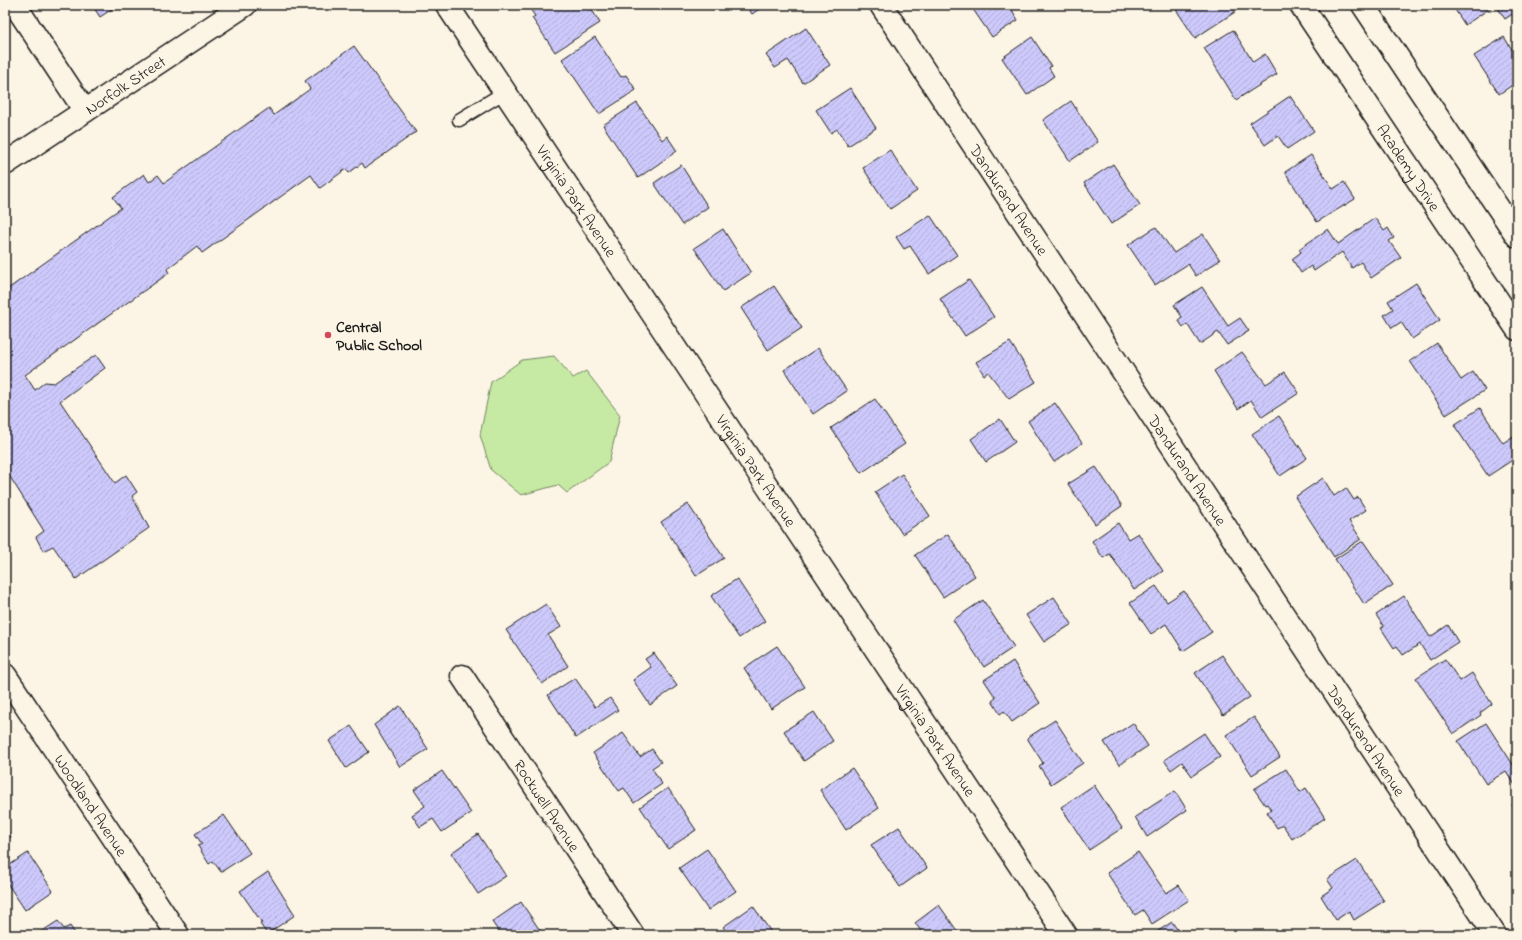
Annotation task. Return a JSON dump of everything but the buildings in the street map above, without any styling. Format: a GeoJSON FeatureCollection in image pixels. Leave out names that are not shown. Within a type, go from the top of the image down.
{"type":"FeatureCollection","features":[{"type":"Feature","properties":{"kind":"street"},"geometry":{"type":"LineString","coordinates":[[15,5],[85,111]]}},
{"type":"Feature","properties":{"kind":"street","name":"Norfolk Street"},"geometry":{"type":"LineString","coordinates":[[5,164],[245,5]]}},
{"type":"Feature","properties":{"kind":"street","name":"Virginia Park Avenue"},"geometry":{"type":"LineString","coordinates":[[447,5],[1066,935]]}},
{"type":"Feature","properties":{"kind":"street","name":"Dandurand Avenue"},"geometry":{"type":"LineString","coordinates":[[881,5],[1495,935]]}},
{"type":"Feature","properties":{"kind":"street","name":"Academy Drive"},"geometry":{"type":"LineString","coordinates":[[1302,5],[1517,329]]}},
{"type":"Feature","properties":{"kind":"street"},"geometry":{"type":"LineString","coordinates":[[1363,5],[1517,236]]}},
{"type":"Feature","properties":{"kind":"street","name":"Woodland Avenue"},"geometry":{"type":"LineString","coordinates":[[5,674],[178,935]]}},
{"type":"Feature","properties":{"kind":"street","name":"Rockwell Avenue"},"geometry":{"type":"LineString","coordinates":[[462,676],[632,935]]}},
{"type":"Feature","properties":{"kind":"lane"},"geometry":{"type":"LineString","coordinates":[[459,120],[505,92]]}},
{"type":"Feature","properties":{"kind":"green space"},"geometry":{"type":"Polygon","coordinates":[[[554,356],[573,378],[586,371],[620,415],[609,462],[567,493],[558,485],[521,495],[491,470],[480,435],[491,382],[522,360],[554,356]]]}},
{"type":"Feature","properties":{"kind":"place","name":"Central Public School"},"geometry":{"type":"Point","coordinates":[328,335]}}]}
